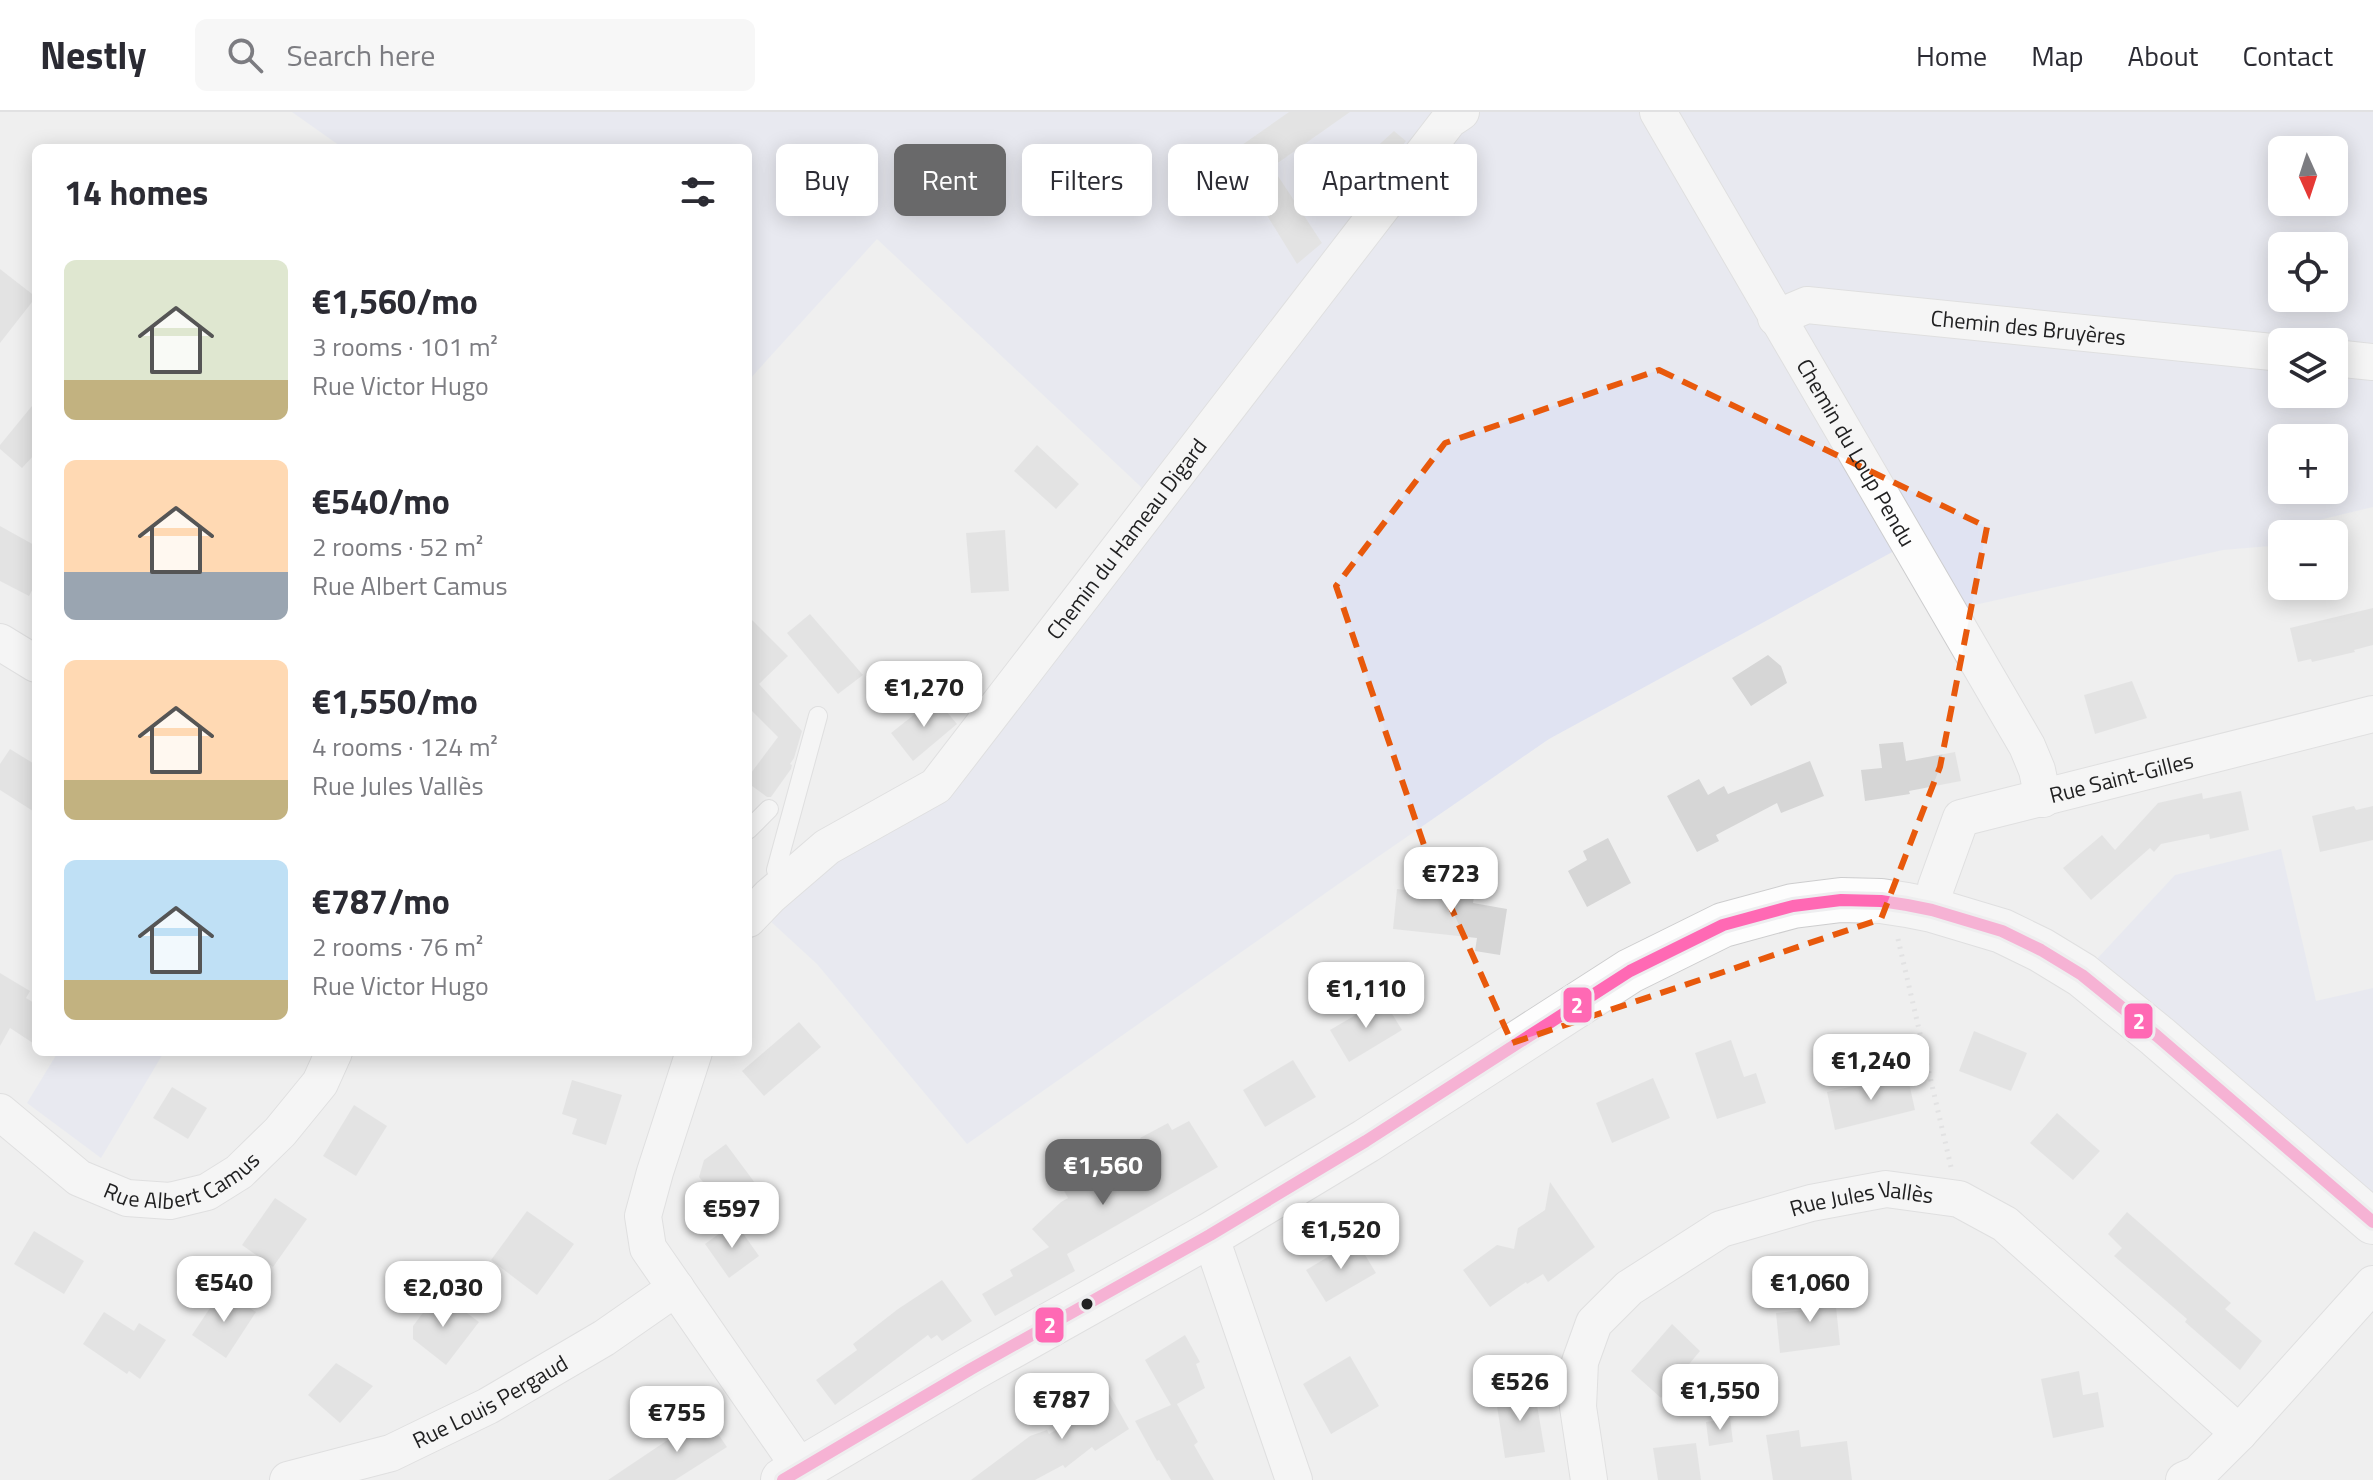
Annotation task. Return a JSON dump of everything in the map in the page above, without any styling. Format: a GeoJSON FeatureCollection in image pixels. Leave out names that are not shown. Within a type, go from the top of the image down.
{"type":"FeatureCollection","features":[{"type":"Feature","properties":{"kind":"main road"},"geometry":{"type":"LineString","coordinates":[[792,1474],[1210,1235],[1366,1141],[1642,965],[1723,925],[1793,906],[1841,900],[1888,902],[1932,910],[2002,931],[2041,950],[2082,975],[2157,1036],[2373,1222]]}},
{"type":"Feature","properties":{"kind":"street","name":"Chemin du Hameau Digard"},"geometry":{"type":"LineString","coordinates":[[752,915],[827,847],[936,786],[1449,120],[1461,112]]}},
{"type":"Feature","properties":{"kind":"street","name":"Chemin du Loup Pendu"},"geometry":{"type":"LineString","coordinates":[[1658,112],[2027,746],[2037,770],[2043,799]]}},
{"type":"Feature","properties":{"kind":"street","name":"Chemin des Bruyères"},"geometry":{"type":"LineString","coordinates":[[1776,318],[1807,305],[2268,352]]}},
{"type":"Feature","properties":{"kind":"street"},"geometry":{"type":"LineString","coordinates":[[2348,359],[2373,362]]}},
{"type":"Feature","properties":{"kind":"street"},"geometry":{"type":"LineString","coordinates":[[0,642],[32,662]]}},
{"type":"Feature","properties":{"kind":"street","name":"Rue Saint-Gilles"},"geometry":{"type":"LineString","coordinates":[[1932,910],[1936,887],[1961,818],[2373,714]]}},
{"type":"Feature","properties":{"kind":"street","name":"Rue Albert Camus"},"geometry":{"type":"LineString","coordinates":[[0,1112],[79,1178],[127,1198],[170,1201],[207,1192],[239,1172],[280,1132],[320,1083],[332,1056]]}},
{"type":"Feature","properties":{"kind":"street"},"geometry":{"type":"LineString","coordinates":[[693,1056],[643,1216],[648,1248],[792,1474]]}},
{"type":"Feature","properties":{"kind":"street","name":"Rue Jules Vallès"},"geometry":{"type":"LineString","coordinates":[[1589,1480],[1578,1407],[1580,1362],[1594,1323],[1629,1288],[1721,1229],[1811,1203],[1886,1189],[1959,1199],[2005,1224],[2239,1433]]}},
{"type":"Feature","properties":{"kind":"street"},"geometry":{"type":"LineString","coordinates":[[1210,1235],[1294,1480]]}},
{"type":"Feature","properties":{"kind":"street"},"geometry":{"type":"LineString","coordinates":[[2184,1480],[2198,1474],[2239,1433],[2373,1284]]}},
{"type":"Feature","properties":{"kind":"street","name":"Rue Louis Pergaud"},"geometry":{"type":"LineString","coordinates":[[288,1480],[391,1453],[488,1406],[604,1338],[676,1288]]}},
{"type":"Feature","properties":{"kind":"lane"},"geometry":{"type":"LineString","coordinates":[[783,885],[776,870],[818,716]]}},
{"type":"Feature","properties":{"kind":"lane"},"geometry":{"type":"LineString","coordinates":[[752,826],[769,809]]}},
{"type":"Feature","properties":{"kind":"path"},"geometry":{"type":"LineString","coordinates":[[1888,902],[1959,1199]]}},
{"type":"Feature","properties":{"kind":"highlighted area"},"geometry":{"type":"Polygon","coordinates":[[[1659,370],[1987,527],[1940,767],[1881,919],[1512,1043],[1427,854],[1336,586],[1445,443],[1659,370]]]}},
{"type":"Feature","properties":{"kind":"shaded area"},"geometry":{"type":"Polygon","coordinates":[[[292,112],[2373,112],[2373,507],[2319,520],[2268,520],[2268,546],[2223,550],[1970,606],[1950,616],[1907,544],[1549,739],[967,1144],[817,964],[757,909],[936,786],[1154,505],[1140,486],[877,239],[752,377],[752,144],[337,144],[292,112]]]}},
{"type":"Feature","properties":{"kind":"shaded area"},"geometry":{"type":"Polygon","coordinates":[[[2281,849],[2316,1001],[2373,988],[2373,1222],[2082,975],[2175,875],[2281,849]]]}},
{"type":"Feature","properties":{"kind":"shaded area"},"geometry":{"type":"Polygon","coordinates":[[[56,1056],[162,1056],[101,1158],[27,1103],[56,1056]]]}},
{"type":"Feature","properties":{"kind":"building"},"geometry":{"type":"Polygon","coordinates":[[[1289,112],[1350,112],[1305,144],[1294,144],[1294,151],[1278,163],[1278,144],[1243,144],[1289,112]]]}},
{"type":"Feature","properties":{"kind":"building"},"geometry":{"type":"Polygon","coordinates":[[[1394,131],[1406,141],[1404,144],[1380,144],[1394,131]]]}},
{"type":"Feature","properties":{"kind":"building"},"geometry":{"type":"Polygon","coordinates":[[[1278,176],[1294,200],[1294,216],[1304,216],[1322,243],[1297,264],[1267,216],[1278,216],[1278,176]]]}},
{"type":"Feature","properties":{"kind":"building"},"geometry":{"type":"Polygon","coordinates":[[[0,269],[32,294],[32,302],[0,343],[0,269]]]}},
{"type":"Feature","properties":{"kind":"building"},"geometry":{"type":"Polygon","coordinates":[[[32,406],[32,457],[22,468],[0,449],[32,406]]]}},
{"type":"Feature","properties":{"kind":"building"},"geometry":{"type":"Polygon","coordinates":[[[1037,445],[1079,484],[1056,509],[1014,471],[1037,445]]]}},
{"type":"Feature","properties":{"kind":"building"},"geometry":{"type":"Polygon","coordinates":[[[0,526],[32,544],[32,590],[29,596],[0,581],[0,526]]]}},
{"type":"Feature","properties":{"kind":"building"},"geometry":{"type":"Polygon","coordinates":[[[1005,530],[1009,591],[971,593],[966,533],[1005,530]]]}},
{"type":"Feature","properties":{"kind":"building"},"geometry":{"type":"Polygon","coordinates":[[[2373,608],[2373,645],[2312,662],[2311,659],[2298,662],[2290,628],[2373,608]]]}},
{"type":"Feature","properties":{"kind":"building"},"geometry":{"type":"Polygon","coordinates":[[[810,614],[863,675],[838,694],[787,633],[810,614]]]}},
{"type":"Feature","properties":{"kind":"building"},"geometry":{"type":"Polygon","coordinates":[[[752,620],[788,656],[759,684],[802,731],[791,769],[771,797],[767,797],[752,786],[752,772],[778,737],[752,711],[752,620]]]}},
{"type":"Feature","properties":{"kind":"building"},"geometry":{"type":"Polygon","coordinates":[[[1768,655],[1781,666],[1787,683],[1751,706],[1732,678],[1768,655]]]}},
{"type":"Feature","properties":{"kind":"building"},"geometry":{"type":"Polygon","coordinates":[[[2132,681],[2147,718],[2095,734],[2084,695],[2132,681]]]}},
{"type":"Feature","properties":{"kind":"building"},"geometry":{"type":"Polygon","coordinates":[[[935,698],[957,724],[913,761],[891,733],[935,698]]]}},
{"type":"Feature","properties":{"kind":"building"},"geometry":{"type":"Polygon","coordinates":[[[1903,742],[1906,761],[1955,752],[1961,781],[1865,801],[1861,770],[1882,768],[1879,744],[1903,742]]]}},
{"type":"Feature","properties":{"kind":"building"},"geometry":{"type":"Polygon","coordinates":[[[10,749],[32,763],[32,810],[0,790],[0,764],[10,749]]]}},
{"type":"Feature","properties":{"kind":"building"},"geometry":{"type":"Polygon","coordinates":[[[1810,761],[1824,796],[1781,813],[1777,803],[1716,835],[1719,841],[1697,852],[1667,796],[1699,779],[1708,795],[1724,786],[1728,794],[1810,761]]]}},
{"type":"Feature","properties":{"kind":"building"},"geometry":{"type":"Polygon","coordinates":[[[2241,791],[2249,830],[2210,839],[2209,834],[2161,844],[2154,852],[2150,848],[2091,900],[2063,868],[2102,835],[2115,850],[2158,803],[2202,793],[2203,799],[2241,791]]]}},
{"type":"Feature","properties":{"kind":"building"},"geometry":{"type":"Polygon","coordinates":[[[2354,806],[2356,810],[2373,806],[2373,840],[2320,852],[2312,816],[2354,806]]]}},
{"type":"Feature","properties":{"kind":"building"},"geometry":{"type":"Polygon","coordinates":[[[1608,838],[1631,883],[1587,907],[1568,871],[1587,860],[1583,851],[1608,838]]]}},
{"type":"Feature","properties":{"kind":"building"},"geometry":{"type":"Polygon","coordinates":[[[1439,877],[1470,880],[1469,897],[1474,897],[1473,903],[1507,909],[1500,955],[1475,951],[1477,938],[1393,929],[1397,889],[1437,894],[1439,877]]]}},
{"type":"Feature","properties":{"kind":"building"},"geometry":{"type":"Polygon","coordinates":[[[0,973],[30,991],[26,998],[32,1002],[32,1042],[10,1028],[0,1046],[0,973]]]}},
{"type":"Feature","properties":{"kind":"building"},"geometry":{"type":"Polygon","coordinates":[[[1383,999],[1402,1030],[1349,1062],[1330,1030],[1383,999]]]}},
{"type":"Feature","properties":{"kind":"building"},"geometry":{"type":"Polygon","coordinates":[[[799,1022],[821,1047],[764,1096],[742,1071],[799,1022]]]}},
{"type":"Feature","properties":{"kind":"building"},"geometry":{"type":"Polygon","coordinates":[[[1974,1031],[2027,1053],[2011,1091],[1959,1071],[1974,1031]]]}},
{"type":"Feature","properties":{"kind":"building"},"geometry":{"type":"Polygon","coordinates":[[[1731,1040],[1744,1077],[1756,1073],[1766,1103],[1717,1119],[1695,1053],[1731,1040]]]}},
{"type":"Feature","properties":{"kind":"building"},"geometry":{"type":"Polygon","coordinates":[[[1293,1060],[1316,1097],[1265,1127],[1243,1090],[1293,1060]]]}},
{"type":"Feature","properties":{"kind":"building"},"geometry":{"type":"Polygon","coordinates":[[[1907,1074],[1915,1110],[1835,1130],[1827,1092],[1907,1074]]]}},
{"type":"Feature","properties":{"kind":"building"},"geometry":{"type":"Polygon","coordinates":[[[1653,1078],[1670,1118],[1612,1143],[1596,1103],[1653,1078]]]}},
{"type":"Feature","properties":{"kind":"building"},"geometry":{"type":"Polygon","coordinates":[[[572,1080],[622,1095],[606,1145],[572,1134],[577,1119],[562,1114],[572,1080]]]}},
{"type":"Feature","properties":{"kind":"building"},"geometry":{"type":"Polygon","coordinates":[[[172,1087],[207,1108],[188,1139],[153,1118],[172,1087]]]}},
{"type":"Feature","properties":{"kind":"building"},"geometry":{"type":"Polygon","coordinates":[[[354,1105],[387,1126],[356,1176],[323,1156],[354,1105]]]}},
{"type":"Feature","properties":{"kind":"building"},"geometry":{"type":"Polygon","coordinates":[[[2057,1113],[2100,1151],[2073,1180],[2030,1143],[2057,1113]]]}},
{"type":"Feature","properties":{"kind":"building"},"geometry":{"type":"Polygon","coordinates":[[[1189,1121],[1218,1167],[1067,1254],[1075,1271],[995,1316],[982,1294],[1013,1276],[1010,1270],[1049,1247],[1032,1229],[1068,1198],[1054,1173],[1088,1154],[1102,1179],[1151,1157],[1140,1138],[1168,1123],[1172,1130],[1189,1121]]]}},
{"type":"Feature","properties":{"kind":"building"},"geometry":{"type":"Polygon","coordinates":[[[726,1144],[761,1191],[729,1215],[699,1177],[704,1160],[726,1144]]]}},
{"type":"Feature","properties":{"kind":"building"},"geometry":{"type":"Polygon","coordinates":[[[1550,1182],[1595,1247],[1548,1282],[1543,1274],[1490,1307],[1463,1270],[1497,1245],[1514,1249],[1518,1228],[1545,1210],[1550,1182]]]}},
{"type":"Feature","properties":{"kind":"building"},"geometry":{"type":"Polygon","coordinates":[[[275,1198],[307,1219],[273,1267],[242,1245],[275,1198]]]}},
{"type":"Feature","properties":{"kind":"building"},"geometry":{"type":"Polygon","coordinates":[[[527,1211],[574,1244],[537,1295],[491,1260],[527,1211]]]}},
{"type":"Feature","properties":{"kind":"building"},"geometry":{"type":"Polygon","coordinates":[[[2127,1212],[2231,1303],[2225,1309],[2262,1341],[2240,1370],[2114,1256],[2122,1248],[2108,1234],[2127,1212]]]}},
{"type":"Feature","properties":{"kind":"building"},"geometry":{"type":"Polygon","coordinates":[[[735,1222],[759,1256],[729,1278],[705,1244],[735,1222]]]}},
{"type":"Feature","properties":{"kind":"building"},"geometry":{"type":"Polygon","coordinates":[[[34,1231],[84,1261],[64,1294],[14,1264],[34,1231]]]}},
{"type":"Feature","properties":{"kind":"building"},"geometry":{"type":"Polygon","coordinates":[[[1356,1240],[1376,1273],[1326,1302],[1306,1270],[1356,1240]]]}},
{"type":"Feature","properties":{"kind":"building"},"geometry":{"type":"Polygon","coordinates":[[[942,1280],[972,1321],[942,1341],[937,1335],[931,1339],[928,1335],[835,1405],[816,1380],[857,1350],[853,1344],[942,1280]]]}},
{"type":"Feature","properties":{"kind":"building"},"geometry":{"type":"Polygon","coordinates":[[[1834,1288],[1840,1345],[1780,1353],[1776,1313],[1806,1310],[1804,1291],[1834,1288]]]}},
{"type":"Feature","properties":{"kind":"building"},"geometry":{"type":"Polygon","coordinates":[[[222,1290],[256,1312],[226,1358],[192,1335],[222,1290]]]}},
{"type":"Feature","properties":{"kind":"building"},"geometry":{"type":"Polygon","coordinates":[[[437,1294],[479,1322],[446,1365],[413,1339],[413,1326],[437,1294]]]}},
{"type":"Feature","properties":{"kind":"building"},"geometry":{"type":"Polygon","coordinates":[[[104,1312],[134,1331],[139,1323],[166,1340],[140,1379],[129,1371],[127,1374],[83,1344],[104,1312]]]}},
{"type":"Feature","properties":{"kind":"building"},"geometry":{"type":"Polygon","coordinates":[[[1672,1324],[1700,1351],[1661,1398],[1631,1371],[1672,1324]]]}},
{"type":"Feature","properties":{"kind":"building"},"geometry":{"type":"Polygon","coordinates":[[[1185,1335],[1200,1362],[1196,1364],[1205,1388],[1177,1404],[1198,1442],[1194,1445],[1214,1480],[1171,1480],[1135,1421],[1171,1405],[1145,1360],[1185,1335]]]}},
{"type":"Feature","properties":{"kind":"building"},"geometry":{"type":"Polygon","coordinates":[[[1350,1356],[1379,1406],[1331,1434],[1303,1384],[1350,1356]]]}},
{"type":"Feature","properties":{"kind":"building"},"geometry":{"type":"Polygon","coordinates":[[[336,1363],[373,1386],[340,1423],[308,1395],[336,1363]]]}},
{"type":"Feature","properties":{"kind":"building"},"geometry":{"type":"Polygon","coordinates":[[[2079,1371],[2083,1395],[2098,1392],[2104,1427],[2053,1438],[2041,1379],[2079,1371]]]}},
{"type":"Feature","properties":{"kind":"building"},"geometry":{"type":"Polygon","coordinates":[[[1102,1381],[1129,1429],[1095,1451],[1092,1447],[1065,1468],[1063,1465],[1035,1480],[971,1480],[1030,1436],[1047,1430],[1049,1434],[1090,1411],[1080,1394],[1102,1381]]]}},
{"type":"Feature","properties":{"kind":"building"},"geometry":{"type":"Polygon","coordinates":[[[1534,1387],[1545,1452],[1505,1458],[1495,1393],[1534,1387]]]}},
{"type":"Feature","properties":{"kind":"building"},"geometry":{"type":"Polygon","coordinates":[[[705,1415],[727,1447],[675,1480],[608,1480],[705,1415]]]}},
{"type":"Feature","properties":{"kind":"building"},"geometry":{"type":"Polygon","coordinates":[[[1730,1418],[1733,1442],[1709,1446],[1706,1422],[1730,1418]]]}},
{"type":"Feature","properties":{"kind":"building"},"geometry":{"type":"Polygon","coordinates":[[[1799,1430],[1801,1447],[1847,1441],[1852,1480],[1773,1480],[1766,1435],[1799,1430]]]}},
{"type":"Feature","properties":{"kind":"building"},"geometry":{"type":"Polygon","coordinates":[[[1696,1443],[1701,1480],[1658,1480],[1653,1448],[1696,1443]]]}},
{"type":"Feature","properties":{"kind":"transit line","name":"2"},"geometry":{"type":"LineString","coordinates":[[783,1480],[971,1369],[1210,1235],[1366,1141],[1630,971],[1723,925],[1793,906],[1841,900],[1907,905],[2002,931],[2041,950],[2082,975],[2157,1036],[2373,1222]]}}]}
